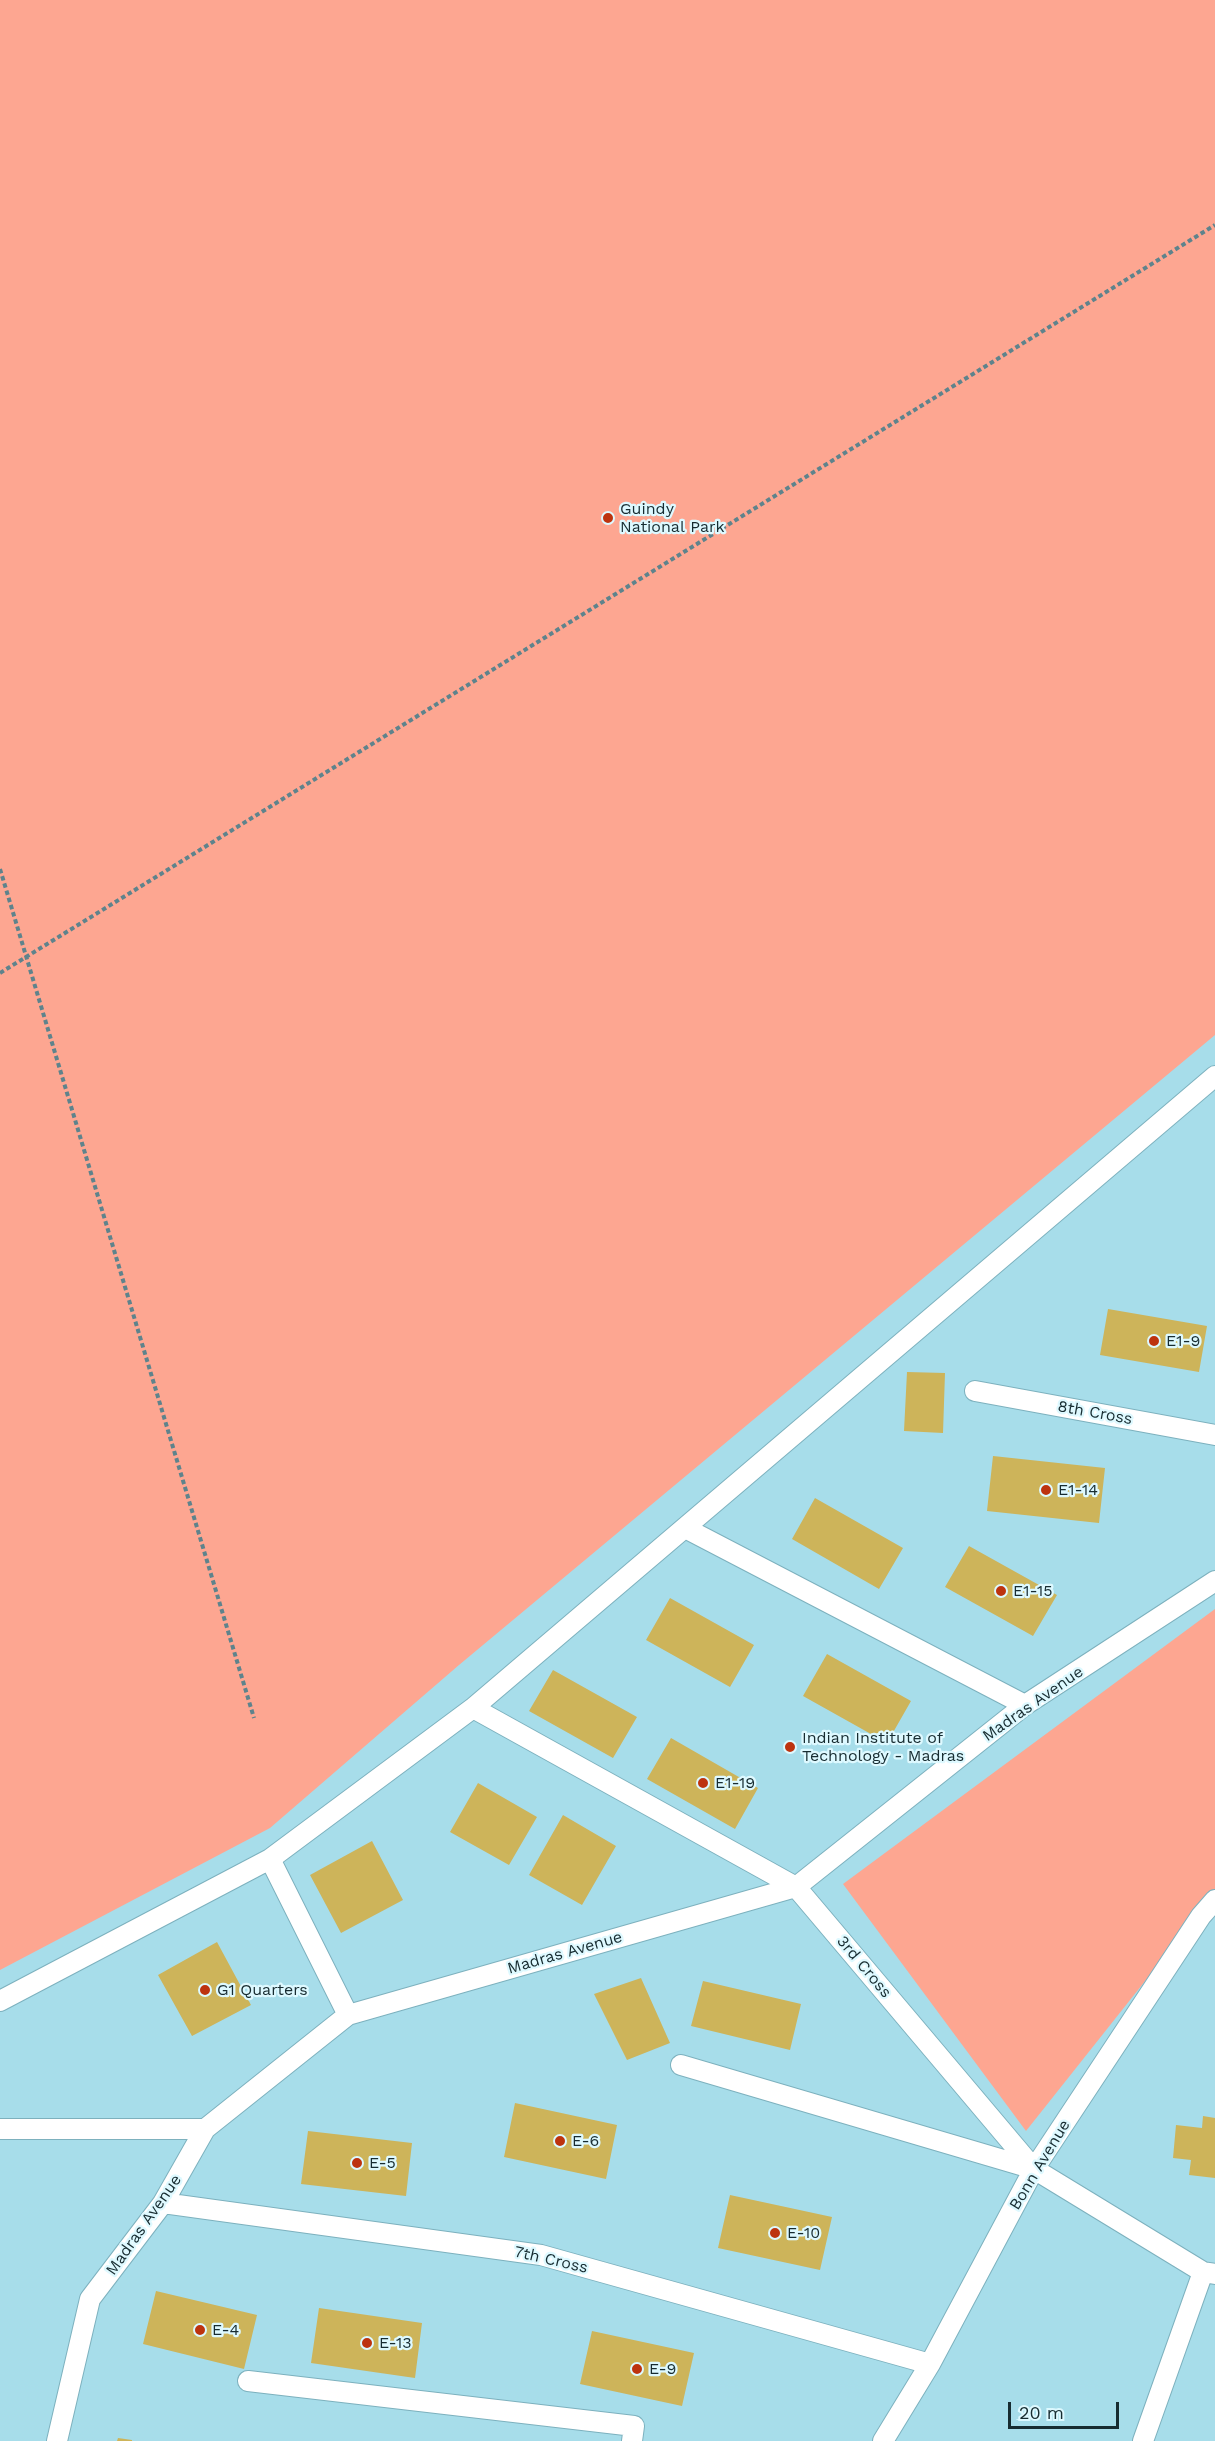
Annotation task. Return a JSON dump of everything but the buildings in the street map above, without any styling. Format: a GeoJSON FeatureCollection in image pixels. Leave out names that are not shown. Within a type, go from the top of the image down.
{"type":"FeatureCollection","features":[{"type":"Feature","properties":{"kind":"lane"},"geometry":{"type":"LineString","coordinates":[[0,2001],[270,1859],[473,1708],[1215,1076]]}},
{"type":"Feature","properties":{"kind":"lane","name":"8th Cross"},"geometry":{"type":"LineString","coordinates":[[975,1391],[1215,1435]]}},
{"type":"Feature","properties":{"kind":"lane"},"geometry":{"type":"LineString","coordinates":[[685,1528],[1025,1705]]}},
{"type":"Feature","properties":{"kind":"lane","name":"Madras Avenue"},"geometry":{"type":"LineString","coordinates":[[57,2441],[90,2299],[163,2203],[206,2129],[348,2015],[796,1887],[1025,1705],[1215,1581]]}},
{"type":"Feature","properties":{"kind":"lane","name":"3rd Cross"},"geometry":{"type":"LineString","coordinates":[[473,1708],[796,1887],[1034,2169],[1209,2273]]}},
{"type":"Feature","properties":{"kind":"lane"},"geometry":{"type":"LineString","coordinates":[[270,1859],[348,2015]]}},
{"type":"Feature","properties":{"kind":"lane","name":"Bonn Avenue"},"geometry":{"type":"LineString","coordinates":[[883,2441],[930,2364],[1034,2169],[1201,1916],[1215,1900]]}},
{"type":"Feature","properties":{"kind":"lane"},"geometry":{"type":"LineString","coordinates":[[681,2065],[1034,2169]]}},
{"type":"Feature","properties":{"kind":"lane"},"geometry":{"type":"LineString","coordinates":[[0,2129],[206,2129]]}},
{"type":"Feature","properties":{"kind":"lane","name":"7th Cross"},"geometry":{"type":"LineString","coordinates":[[163,2203],[541,2255],[930,2364]]}},
{"type":"Feature","properties":{"kind":"lane"},"geometry":{"type":"LineString","coordinates":[[1143,2441],[1209,2273]]}},
{"type":"Feature","properties":{"kind":"lane"},"geometry":{"type":"LineString","coordinates":[[248,2381],[634,2426],[632,2441]]}},
{"type":"Feature","properties":{"kind":"path"},"geometry":{"type":"LineString","coordinates":[[0,973],[1215,225]]}},
{"type":"Feature","properties":{"kind":"path"},"geometry":{"type":"LineString","coordinates":[[0,869],[254,1718]]}},
{"type":"Feature","properties":{"kind":"shaded area","name":"Guindy National Park"},"geometry":{"type":"Polygon","coordinates":[[[0,0],[1215,0],[1215,1035],[459,1665],[270,1828],[0,1970],[0,0]]]}},
{"type":"Feature","properties":{"kind":"shaded area"},"geometry":{"type":"Polygon","coordinates":[[[1215,1609],[1215,1893],[1026,2131],[843,1884],[1215,1609]]]}},
{"type":"Feature","properties":{"kind":"place","name":"Guindy National Park"},"geometry":{"type":"Point","coordinates":[608,518]}},
{"type":"Feature","properties":{"kind":"place","name":"E1-9"},"geometry":{"type":"Point","coordinates":[1154,1341]}},
{"type":"Feature","properties":{"kind":"place","name":"E1-14"},"geometry":{"type":"Point","coordinates":[1046,1490]}},
{"type":"Feature","properties":{"kind":"place","name":"E1-15"},"geometry":{"type":"Point","coordinates":[1001,1591]}},
{"type":"Feature","properties":{"kind":"place","name":"Indian Institute of Technology - Madras"},"geometry":{"type":"Point","coordinates":[790,1747]}},
{"type":"Feature","properties":{"kind":"place","name":"E1-19"},"geometry":{"type":"Point","coordinates":[703,1783]}},
{"type":"Feature","properties":{"kind":"place","name":"G1 Quarters"},"geometry":{"type":"Point","coordinates":[205,1990]}},
{"type":"Feature","properties":{"kind":"place","name":"E-6"},"geometry":{"type":"Point","coordinates":[560,2141]}},
{"type":"Feature","properties":{"kind":"place","name":"E-5"},"geometry":{"type":"Point","coordinates":[357,2163]}},
{"type":"Feature","properties":{"kind":"place","name":"E-10"},"geometry":{"type":"Point","coordinates":[775,2233]}},
{"type":"Feature","properties":{"kind":"place","name":"E-4"},"geometry":{"type":"Point","coordinates":[200,2330]}},
{"type":"Feature","properties":{"kind":"place","name":"E-13"},"geometry":{"type":"Point","coordinates":[367,2343]}},
{"type":"Feature","properties":{"kind":"place","name":"E-9"},"geometry":{"type":"Point","coordinates":[637,2369]}}]}
